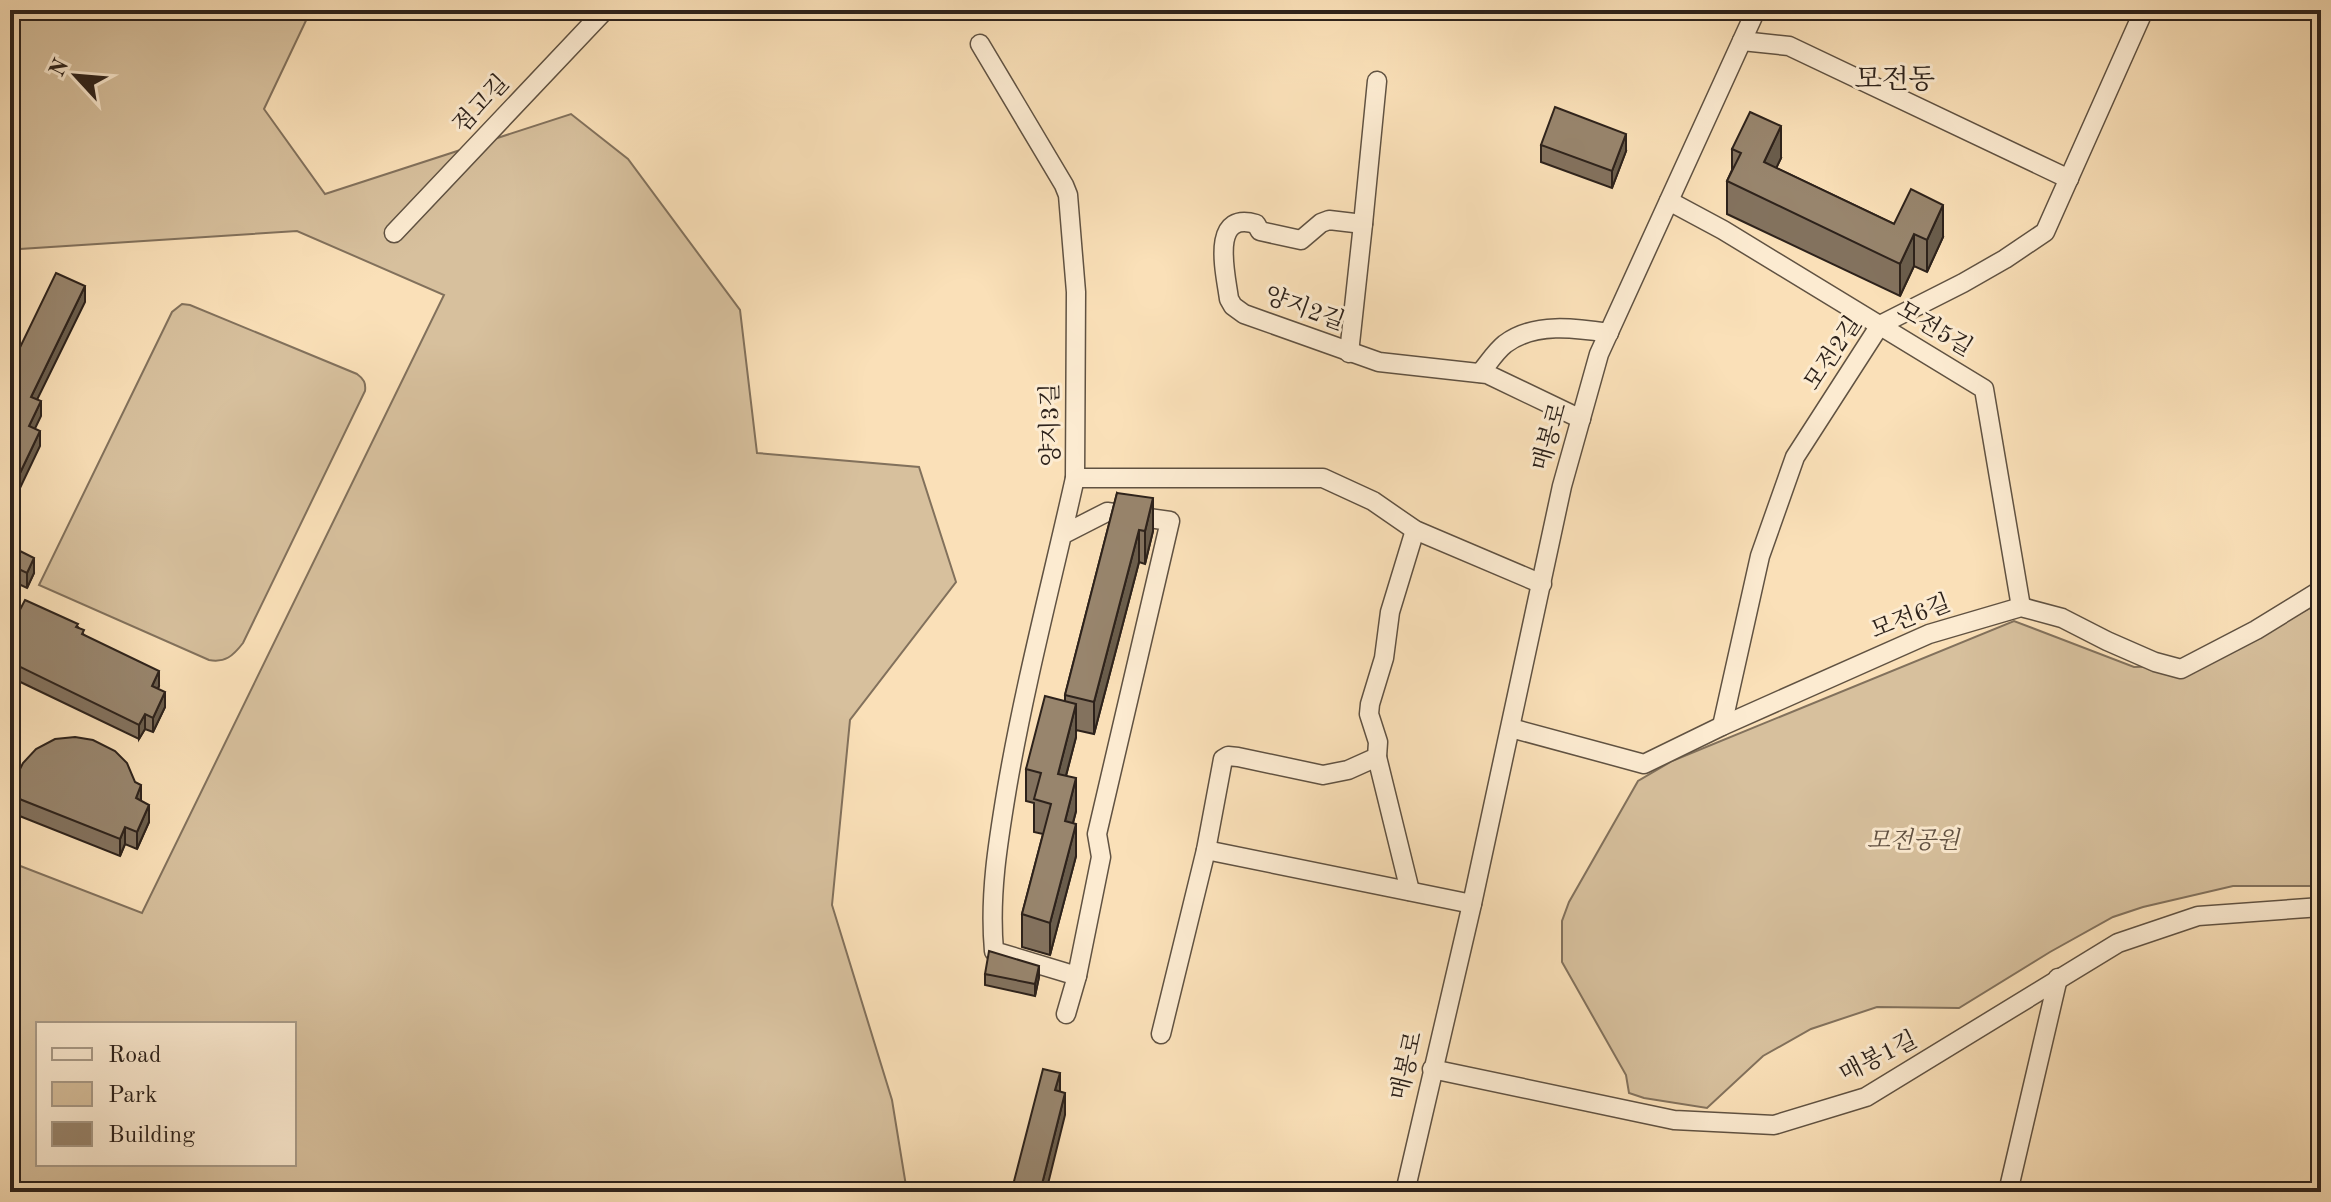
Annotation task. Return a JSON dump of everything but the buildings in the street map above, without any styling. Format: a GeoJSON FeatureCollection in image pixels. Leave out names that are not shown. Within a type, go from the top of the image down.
{"type":"FeatureCollection","features":[{"type":"Feature","properties":{"kind":"street","name":"점고길"},"geometry":{"type":"LineString","coordinates":[[394,233],[605,10]]}},
{"type":"Feature","properties":{"kind":"street","name":"매봉로"},"geometry":{"type":"LineString","coordinates":[[1405,1192],[1472,904],[1562,486],[1599,354],[1756,10]]}},
{"type":"Feature","properties":{"kind":"street","name":"모전2길"},"geometry":{"type":"LineString","coordinates":[[1722,726],[1760,556],[1795,457],[1880,325],[2005,259],[2045,232],[2144,10]]}},
{"type":"Feature","properties":{"kind":"street"},"geometry":{"type":"LineString","coordinates":[[1742,41],[1789,46],[2069,179]]}},
{"type":"Feature","properties":{"kind":"street","name":"양지3길"},"geometry":{"type":"LineString","coordinates":[[980,44],[1068,195],[1076,292],[1075,478],[1323,478],[1373,501],[1415,530],[1542,584]]}},
{"type":"Feature","properties":{"kind":"street","name":"양지2길"},"geometry":{"type":"LineString","coordinates":[[1349,353],[1377,81]]}},
{"type":"Feature","properties":{"kind":"street","name":"모전5길"},"geometry":{"type":"LineString","coordinates":[[1669,201],[1723,230],[1984,389],[2021,607]]}},
{"type":"Feature","properties":{"kind":"street","name":"양지2길"},"geometry":{"type":"LineString","coordinates":[[1363,224],[1329,220],[1301,240],[1260,231],[1256,224],[1240,222],[1225,236],[1223,245],[1229,299],[1233,306],[1244,314],[1349,353],[1389,364],[1480,373],[1581,419]]}},
{"type":"Feature","properties":{"kind":"street"},"geometry":{"type":"LineString","coordinates":[[1480,373],[1507,343],[1532,332],[1570,328],[1609,333]]}},
{"type":"Feature","properties":{"kind":"street"},"geometry":{"type":"LineString","coordinates":[[1075,478],[1019,715],[997,846],[991,920],[994,951],[1077,976]]}},
{"type":"Feature","properties":{"kind":"street"},"geometry":{"type":"LineString","coordinates":[[1062,535],[1107,512],[1170,521],[1097,834],[1101,857],[1077,976],[1066,1014]]}},
{"type":"Feature","properties":{"kind":"street"},"geometry":{"type":"LineString","coordinates":[[1410,891],[1377,757],[1375,725],[1369,714],[1384,658],[1390,612],[1415,530]]}},
{"type":"Feature","properties":{"kind":"street"},"geometry":{"type":"LineString","coordinates":[[2021,607],[2062,618],[2155,662],[2181,669],[2256,630],[2321,590]]}},
{"type":"Feature","properties":{"kind":"street","name":"모전6길"},"geometry":{"type":"LineString","coordinates":[[1511,728],[1644,764],[1929,634],[2021,607]]}},
{"type":"Feature","properties":{"kind":"street"},"geometry":{"type":"LineString","coordinates":[[1161,1034],[1206,850],[1221,765],[1228,756],[1323,775],[1348,770],[1377,757]]}},
{"type":"Feature","properties":{"kind":"street"},"geometry":{"type":"LineString","coordinates":[[1206,850],[1472,904]]}},
{"type":"Feature","properties":{"kind":"street","name":"매봉1길"},"geometry":{"type":"LineString","coordinates":[[1432,1069],[1674,1120],[1774,1125],[1866,1097],[2118,943],[2198,916],[2321,907]]}},
{"type":"Feature","properties":{"kind":"street"},"geometry":{"type":"LineString","coordinates":[[2008,1192],[2058,978]]}},
{"type":"Feature","properties":{"kind":"green space"},"geometry":{"type":"Polygon","coordinates":[[[10,10],[311,10],[264,109],[325,194],[571,114],[628,159],[740,310],[757,453],[919,467],[956,582],[850,720],[832,905],[892,1100],[907,1192],[10,1192],[10,862],[142,913],[444,295],[297,231],[20,249],[10,272],[10,10]]]}},
{"type":"Feature","properties":{"kind":"green space"},"geometry":{"type":"Polygon","coordinates":[[[182,304],[357,374],[365,386],[243,643],[232,655],[220,660],[209,660],[39,585],[172,312],[182,304]]]}},
{"type":"Feature","properties":{"kind":"green space","name":"모전공원"},"geometry":{"type":"Polygon","coordinates":[[[2321,602],[2321,886],[2233,886],[2113,917],[1959,1008],[1877,1007],[1811,1029],[1763,1056],[1707,1108],[1629,1093],[1626,1075],[1562,962],[1562,921],[1569,902],[1638,781],[1672,761],[2014,621],[2134,667],[2175,666],[2223,655],[2321,602]]]}},
{"type":"Feature","properties":{"kind":"district","name":"모전동"},"geometry":{"type":"Point","coordinates":[1895,81]}}]}
